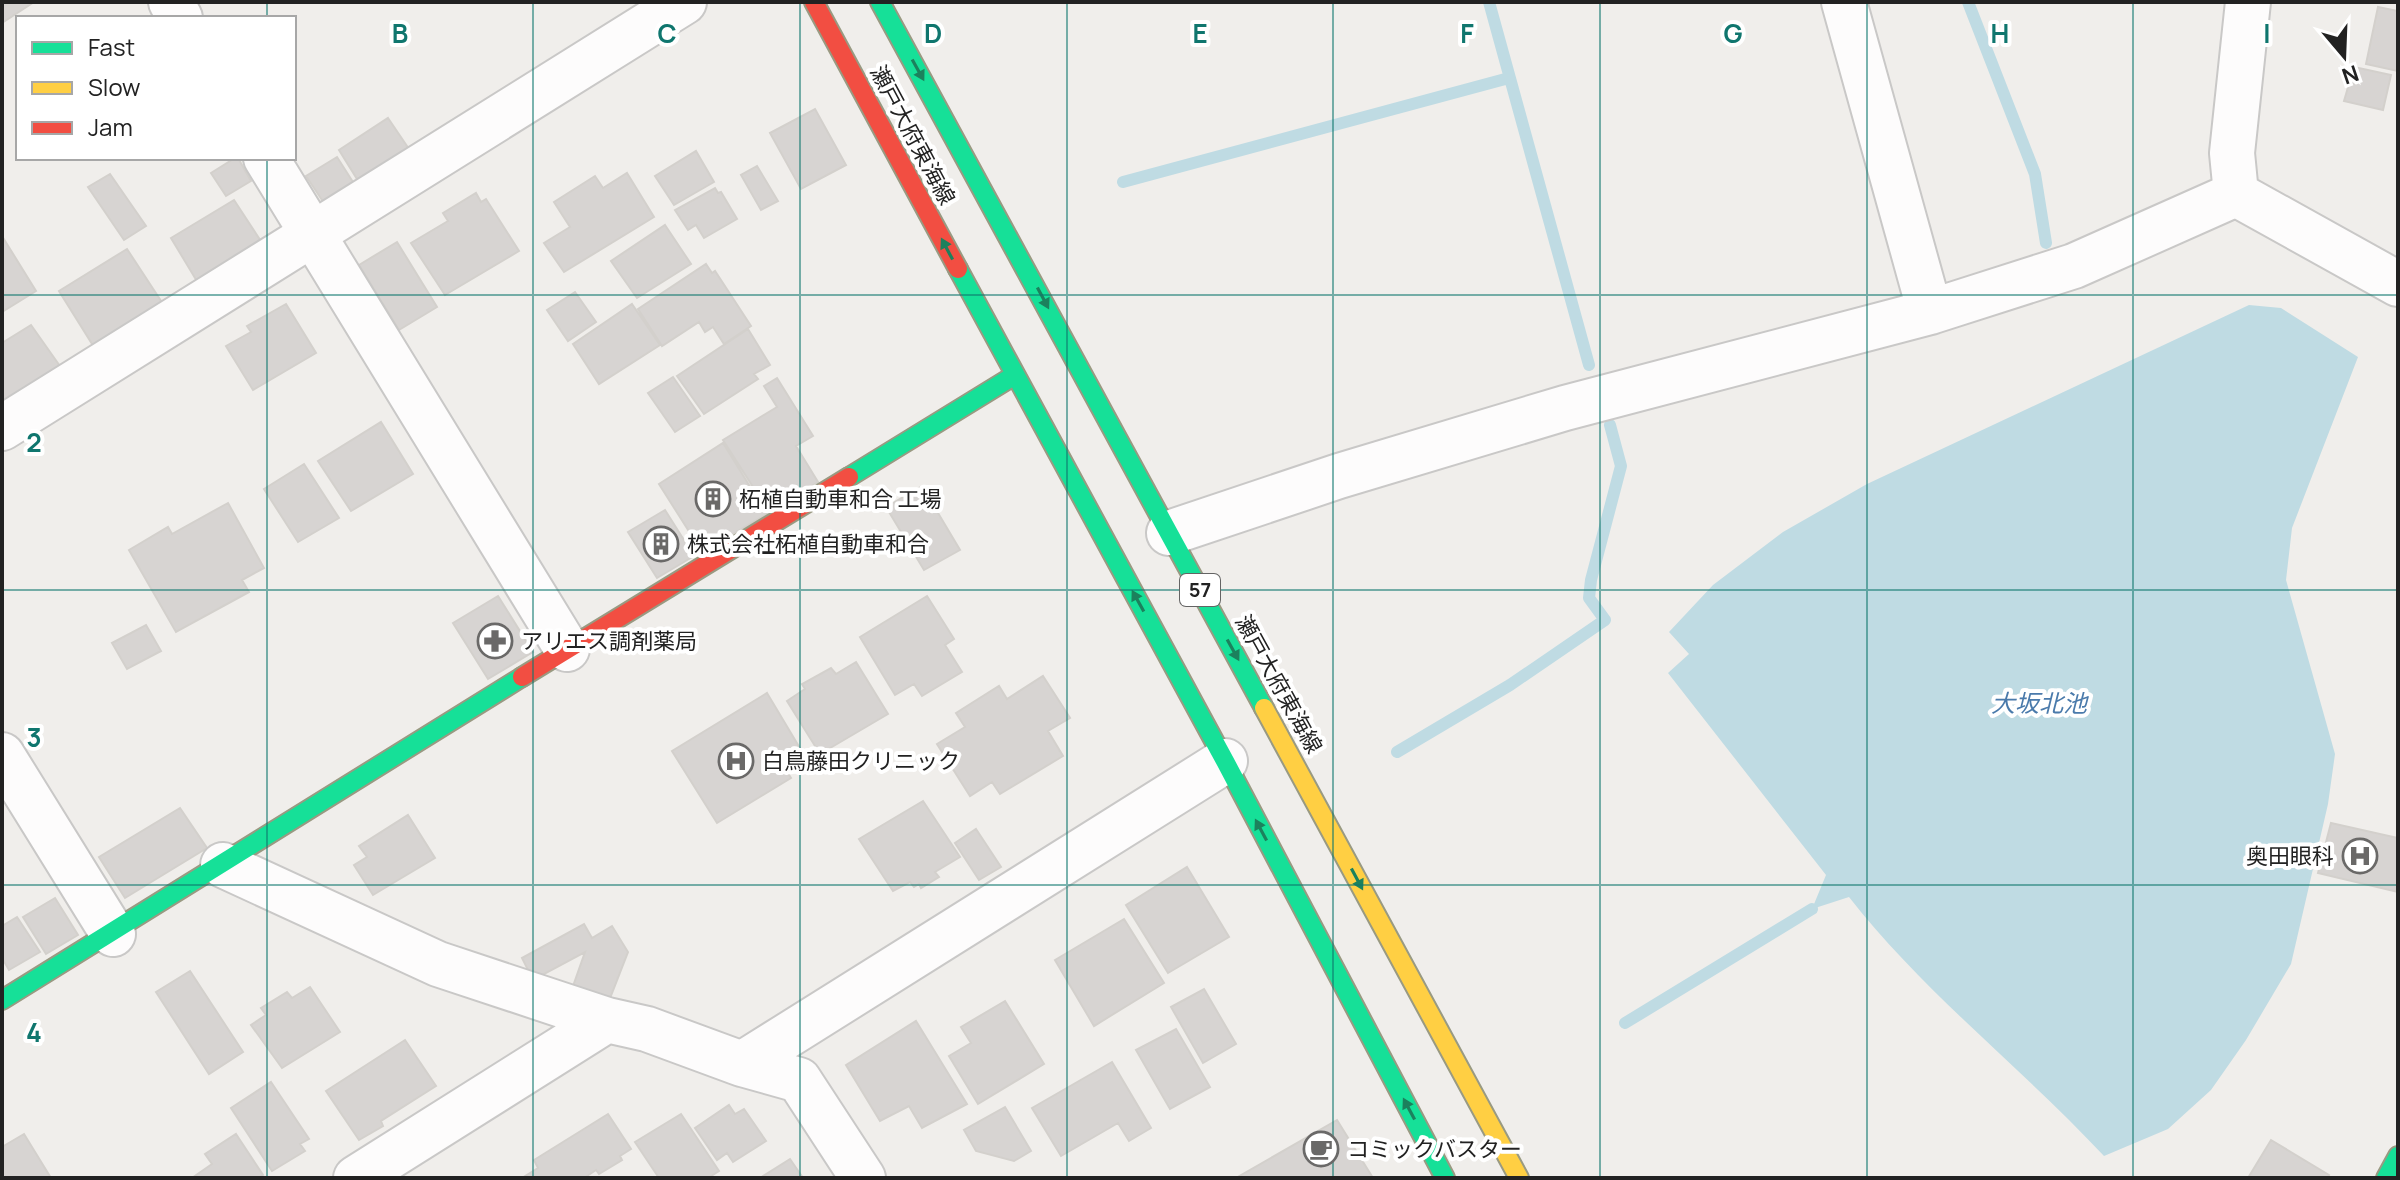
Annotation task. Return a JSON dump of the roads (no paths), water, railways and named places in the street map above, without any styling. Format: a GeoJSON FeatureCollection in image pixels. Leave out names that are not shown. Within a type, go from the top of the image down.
{"type":"FeatureCollection","features":[{"type":"Feature","properties":{"kind":"main road","name":"瀬戸大府東海線"},"geometry":{"type":"LineString","coordinates":[[814,2],[1225,761],[1445,1178]]}},
{"type":"Feature","properties":{"kind":"main road","name":"瀬戸大府東海線"},"geometry":{"type":"LineString","coordinates":[[880,2],[1519,1178]]}},
{"type":"Feature","properties":{"kind":"main road"},"geometry":{"type":"LineString","coordinates":[[2,1000],[1015,375]]}},
{"type":"Feature","properties":{"kind":"main road"},"geometry":{"type":"LineString","coordinates":[[2386,1178],[2398,1156]]}},
{"type":"Feature","properties":{"kind":"street"},"geometry":{"type":"LineString","coordinates":[[2,428],[684,2]]}},
{"type":"Feature","properties":{"kind":"street"},"geometry":{"type":"LineString","coordinates":[[1844,2],[1930,312]]}},
{"type":"Feature","properties":{"kind":"street"},"geometry":{"type":"LineString","coordinates":[[2236,194],[2232,153],[2248,2]]}},
{"type":"Feature","properties":{"kind":"street"},"geometry":{"type":"LineString","coordinates":[[267,160],[567,649]]}},
{"type":"Feature","properties":{"kind":"street"},"geometry":{"type":"LineString","coordinates":[[1169,533],[1339,476],[1565,408],[1930,312],[2074,266],[2236,194]]}},
{"type":"Feature","properties":{"kind":"street"},"geometry":{"type":"LineString","coordinates":[[2236,194],[2398,284]]}},
{"type":"Feature","properties":{"kind":"street"},"geometry":{"type":"LineString","coordinates":[[2,755],[113,934]]}},
{"type":"Feature","properties":{"kind":"street"},"geometry":{"type":"LineString","coordinates":[[742,1064],[1225,761]]}},
{"type":"Feature","properties":{"kind":"street"},"geometry":{"type":"LineString","coordinates":[[223,865],[438,964],[799,1080],[863,1178]]}},
{"type":"Feature","properties":{"kind":"street"},"geometry":{"type":"LineString","coordinates":[[356,1178],[607,1020]]}},
{"type":"Feature","properties":{"kind":"water","name":"大坂北池"},"geometry":{"type":"Polygon","coordinates":[[[2249,305],[2281,308],[2358,357],[2292,528],[2286,580],[2335,754],[2328,804],[2291,964],[2246,1040],[2211,1090],[2168,1129],[2104,1156],[1941,998],[1849,897],[1812,909],[1826,875],[1668,673],[1689,654],[1669,632],[1713,585],[1783,532],[1867,484],[2249,305]]]}},
{"type":"Feature","properties":{"kind":"waterway"},"geometry":{"type":"LineString","coordinates":[[1489,2],[1589,365]]}},
{"type":"Feature","properties":{"kind":"waterway"},"geometry":{"type":"LineString","coordinates":[[1968,2],[2035,174],[2046,243]]}},
{"type":"Feature","properties":{"kind":"waterway"},"geometry":{"type":"LineString","coordinates":[[1123,182],[1509,78]]}},
{"type":"Feature","properties":{"kind":"waterway"},"geometry":{"type":"LineString","coordinates":[[1397,752],[1510,685],[1605,620],[1589,598],[1621,466],[1610,425]]}},
{"type":"Feature","properties":{"kind":"waterway"},"geometry":{"type":"LineString","coordinates":[[1625,1023],[1812,909]]}},
{"type":"Feature","properties":{"kind":"place","name":"柘植自動車和合 工場"},"geometry":{"type":"Point","coordinates":[713,499]}},
{"type":"Feature","properties":{"kind":"place","name":"株式会社柘植自動車和合"},"geometry":{"type":"Point","coordinates":[661,544]}},
{"type":"Feature","properties":{"kind":"place","name":"アリエス調剤薬局"},"geometry":{"type":"Point","coordinates":[495,641]}},
{"type":"Feature","properties":{"kind":"place","name":"白鳥藤田クリニック"},"geometry":{"type":"Point","coordinates":[736,761]}},
{"type":"Feature","properties":{"kind":"place","name":"奥田眼科"},"geometry":{"type":"Point","coordinates":[2360,856]}},
{"type":"Feature","properties":{"kind":"place","name":"コミックバスター"},"geometry":{"type":"Point","coordinates":[1321,1149]}}]}
